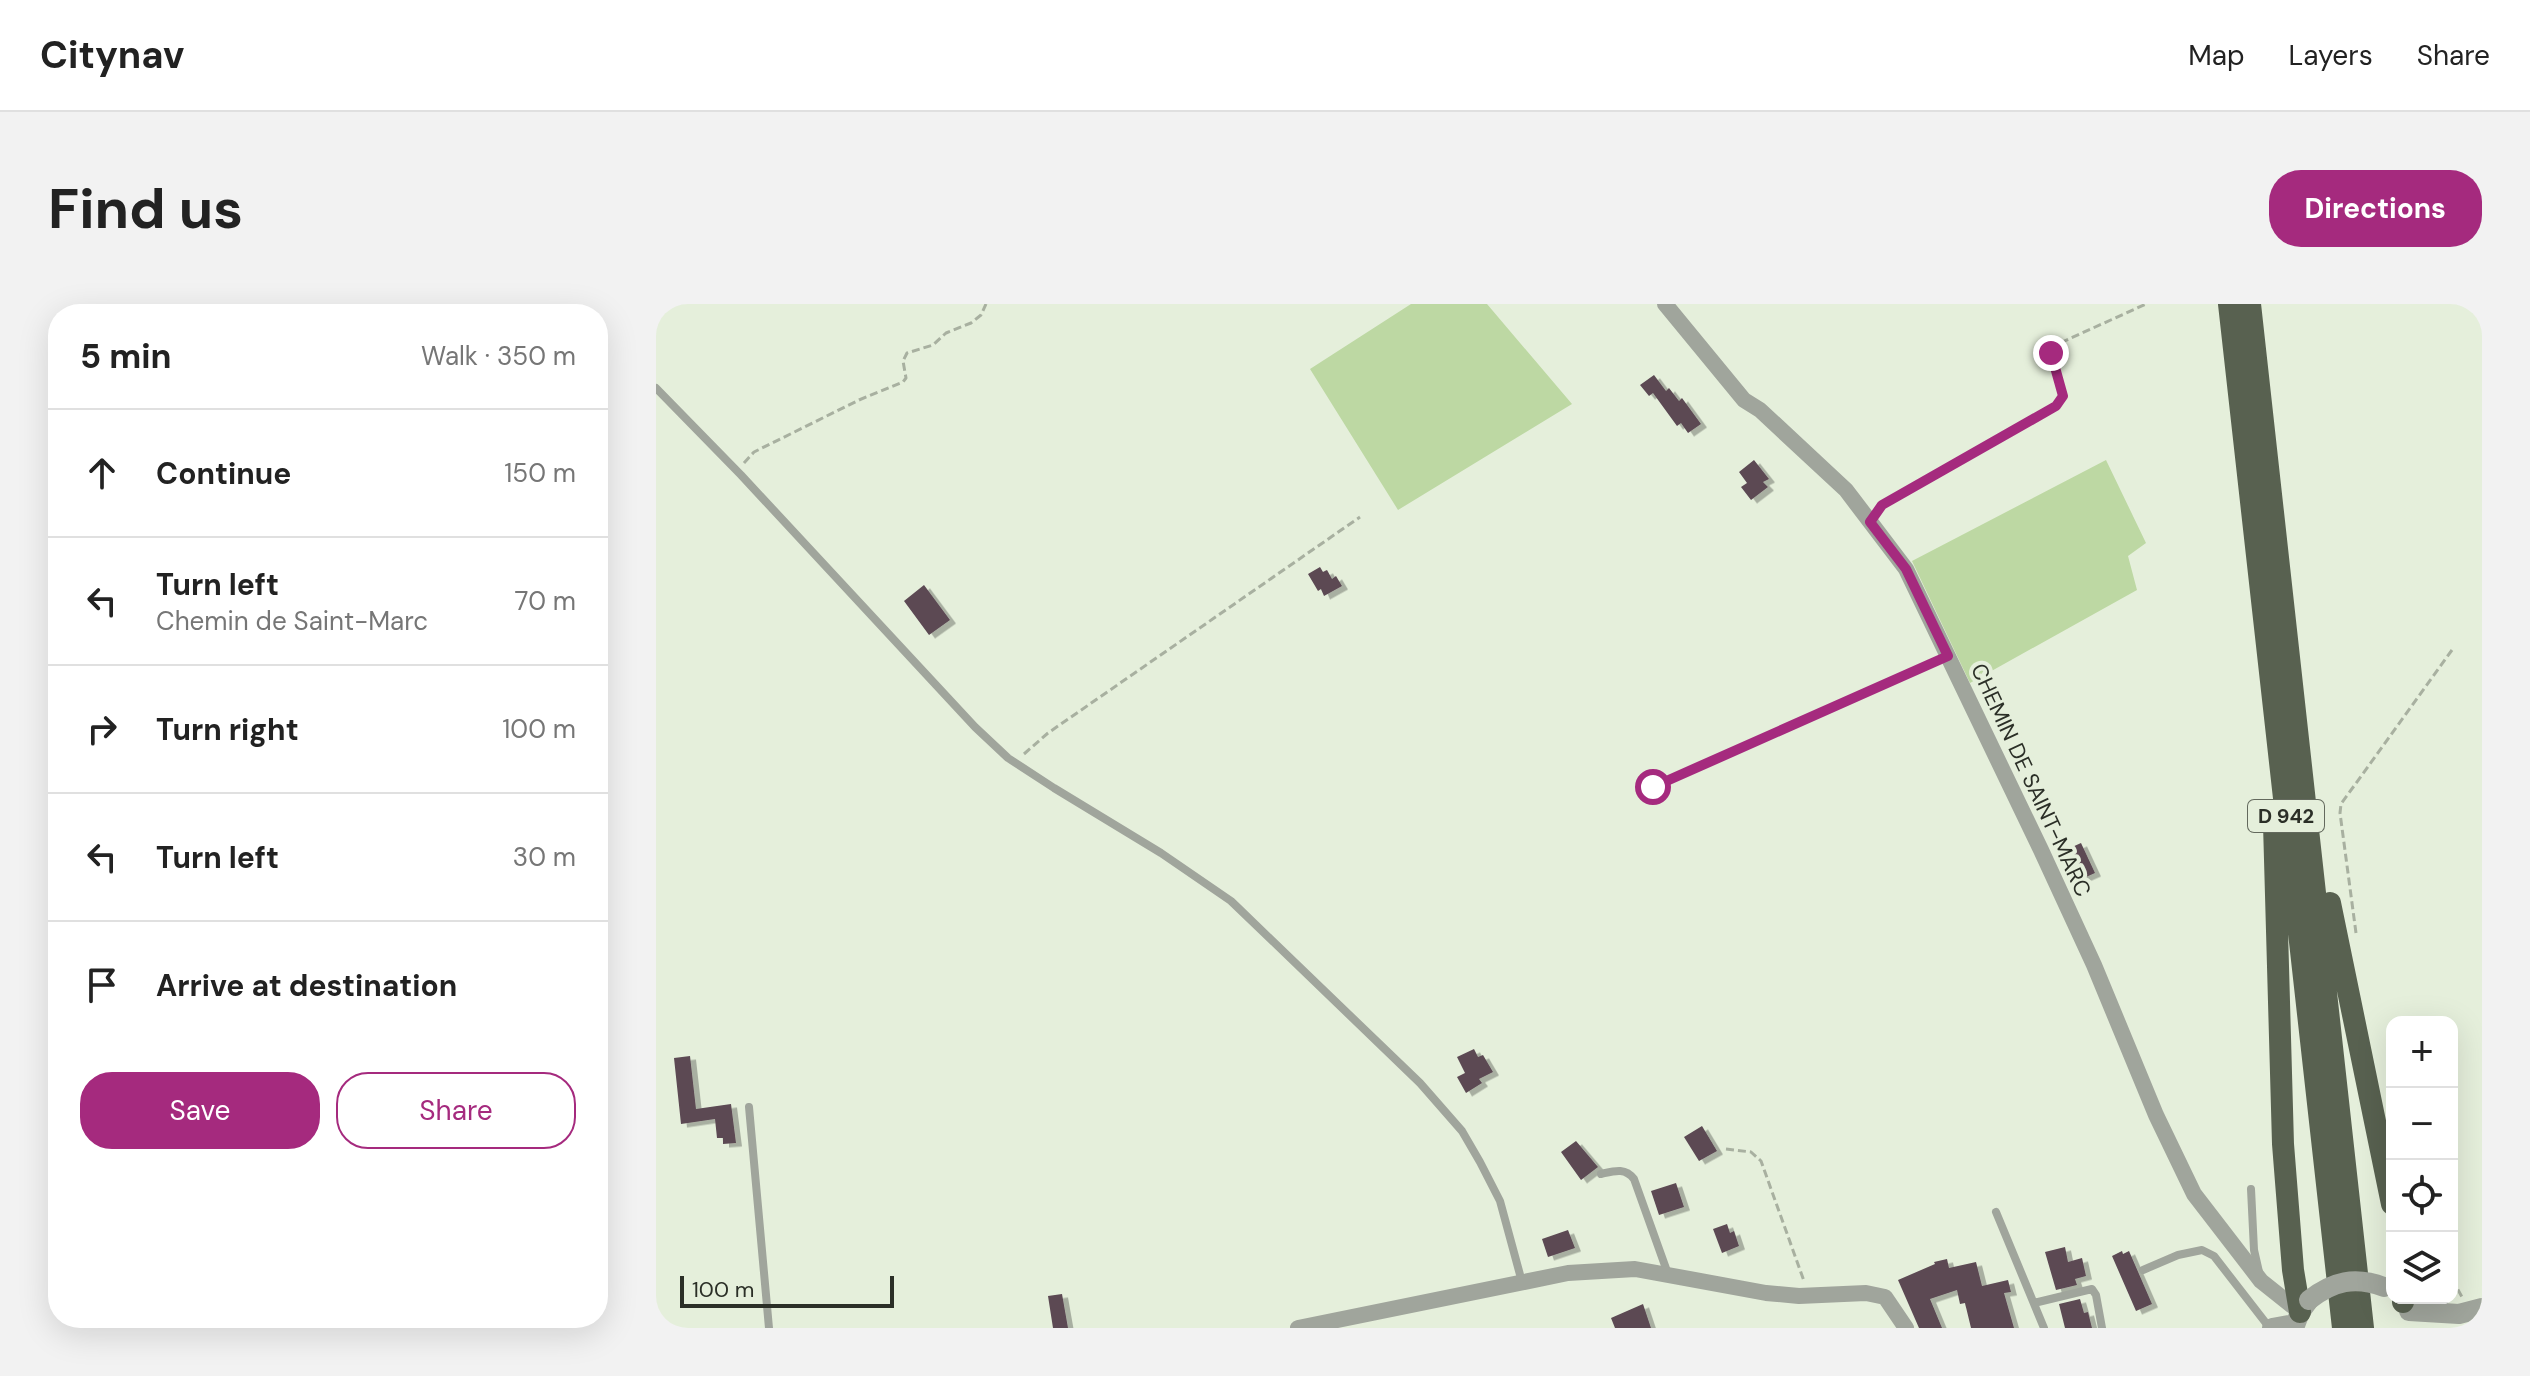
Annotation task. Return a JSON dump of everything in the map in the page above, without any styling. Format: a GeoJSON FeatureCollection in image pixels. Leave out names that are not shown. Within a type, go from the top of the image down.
{"type":"FeatureCollection","features":[{"type":"Feature","properties":{"kind":"highway","name":"D 942"},"geometry":{"type":"LineString","coordinates":[[2229,304],[2283,692],[2363,1328]]}},
{"type":"Feature","properties":{"kind":"highway","name":"D 942"},"geometry":{"type":"LineString","coordinates":[[2250,304],[2343,1328]]}},
{"type":"Feature","properties":{"kind":"highway","name":"D 942"},"geometry":{"type":"LineString","coordinates":[[2283,692],[2386,1175]]}},
{"type":"Feature","properties":{"kind":"highway","name":"D 942"},"geometry":{"type":"LineString","coordinates":[[2283,692],[2273,769],[2283,1144],[2293,1270],[2300,1316]]}},
{"type":"Feature","properties":{"kind":"street","name":"CHEMIN DE SAINT-MARC"},"geometry":{"type":"LineString","coordinates":[[1665,304],[1744,400],[1760,410],[1846,490],[1906,569],[2094,965],[2122,1036],[2194,1194],[2261,1281],[2300,1316]]}},
{"type":"Feature","properties":{"kind":"street"},"geometry":{"type":"LineString","coordinates":[[1298,1328],[1568,1273],[1635,1269],[1766,1293],[1866,1293],[1885,1297],[1906,1328]]}},
{"type":"Feature","properties":{"kind":"street"},"geometry":{"type":"LineString","coordinates":[[2271,1328],[2300,1316],[2325,1288],[2343,1281],[2369,1282],[2386,1293]]}},
{"type":"Feature","properties":{"kind":"street"},"geometry":{"type":"LineString","coordinates":[[2406,1304],[2459,1314],[2482,1308]]}},
{"type":"Feature","properties":{"kind":"street"},"geometry":{"type":"LineString","coordinates":[[2443,1328],[2459,1314]]}},
{"type":"Feature","properties":{"kind":"lane"},"geometry":{"type":"LineString","coordinates":[[656,388],[975,727],[1019,764],[1231,901],[1420,1083],[1455,1122],[1480,1162],[1500,1201],[1523,1282]]}},
{"type":"Feature","properties":{"kind":"lane"},"geometry":{"type":"LineString","coordinates":[[749,1107],[769,1328]]}},
{"type":"Feature","properties":{"kind":"lane"},"geometry":{"type":"LineString","coordinates":[[1601,1174],[1618,1170],[1629,1172],[1634,1179],[1668,1274]]}},
{"type":"Feature","properties":{"kind":"lane"},"geometry":{"type":"LineString","coordinates":[[2251,1189],[2254,1250],[2261,1281]]}},
{"type":"Feature","properties":{"kind":"lane"},"geometry":{"type":"LineString","coordinates":[[1996,1212],[2044,1328]]}},
{"type":"Feature","properties":{"kind":"lane"},"geometry":{"type":"LineString","coordinates":[[2143,1270],[2178,1255],[2202,1250],[2214,1256],[2271,1328]]}},
{"type":"Feature","properties":{"kind":"lane"},"geometry":{"type":"LineString","coordinates":[[2034,1303],[2092,1289],[2102,1328]]}},
{"type":"Feature","properties":{"kind":"path"},"geometry":{"type":"LineString","coordinates":[[741,475],[744,460],[754,452],[859,400],[903,382],[906,378],[903,361],[907,353],[933,345],[946,333],[971,323],[981,315],[986,304]]}},
{"type":"Feature","properties":{"kind":"path"},"geometry":{"type":"LineString","coordinates":[[1870,522],[1882,505],[2056,406],[2063,396],[2051,353],[2060,343],[2146,304]]}},
{"type":"Feature","properties":{"kind":"path"},"geometry":{"type":"LineString","coordinates":[[1019,764],[1025,752],[1048,733],[1360,517]]}},
{"type":"Feature","properties":{"kind":"path"},"geometry":{"type":"LineString","coordinates":[[2356,934],[2341,804],[2452,650]]}},
{"type":"Feature","properties":{"kind":"path"},"geometry":{"type":"LineString","coordinates":[[1653,787],[1948,656]]}},
{"type":"Feature","properties":{"kind":"path"},"geometry":{"type":"LineString","coordinates":[[1726,1149],[1751,1152],[1761,1161],[1810,1295]]}},
{"type":"Feature","properties":{"kind":"green space"},"geometry":{"type":"Polygon","coordinates":[[[1411,304],[1487,304],[1572,404],[1398,510],[1310,369],[1411,304]]]}},
{"type":"Feature","properties":{"kind":"green space"},"geometry":{"type":"Polygon","coordinates":[[[2106,460],[2146,543],[2128,556],[2137,590],[1970,683],[1912,561],[2106,460]]]}},
{"type":"Feature","properties":{"kind":"building"},"geometry":{"type":"Polygon","coordinates":[[[1654,375],[1666,391],[1669,388],[1679,401],[1682,398],[1701,424],[1688,433],[1681,423],[1677,426],[1653,393],[1649,396],[1640,385],[1654,375]]]}},
{"type":"Feature","properties":{"kind":"building"},"geometry":{"type":"Polygon","coordinates":[[[1754,460],[1769,479],[1763,482],[1768,487],[1751,500],[1741,487],[1747,483],[1739,472],[1754,460]]]}},
{"type":"Feature","properties":{"kind":"building"},"geometry":{"type":"Polygon","coordinates":[[[1320,567],[1323,572],[1327,570],[1332,579],[1336,576],[1342,586],[1324,596],[1308,574],[1320,567]]]}},
{"type":"Feature","properties":{"kind":"building"},"geometry":{"type":"Polygon","coordinates":[[[924,585],[950,620],[929,635],[904,601],[924,585]]]}},
{"type":"Feature","properties":{"kind":"building"},"geometry":{"type":"Polygon","coordinates":[[[2081,843],[2095,873],[2077,881],[2061,852],[2081,843]]]}},
{"type":"Feature","properties":{"kind":"building"},"geometry":{"type":"Polygon","coordinates":[[[1474,1049],[1478,1057],[1483,1055],[1493,1072],[1479,1079],[1482,1083],[1466,1093],[1457,1077],[1465,1073],[1457,1057],[1474,1049]]]}},
{"type":"Feature","properties":{"kind":"building"},"geometry":{"type":"Polygon","coordinates":[[[690,1056],[696,1109],[731,1104],[736,1143],[723,1144],[723,1138],[717,1138],[715,1119],[681,1124],[674,1058],[690,1056]]]}},
{"type":"Feature","properties":{"kind":"building"},"geometry":{"type":"Polygon","coordinates":[[[1702,1126],[1717,1151],[1699,1161],[1684,1137],[1702,1126]]]}},
{"type":"Feature","properties":{"kind":"building"},"geometry":{"type":"Polygon","coordinates":[[[1576,1141],[1598,1167],[1581,1180],[1561,1152],[1576,1141]]]}},
{"type":"Feature","properties":{"kind":"building"},"geometry":{"type":"Polygon","coordinates":[[[1676,1183],[1684,1207],[1659,1215],[1651,1191],[1676,1183]]]}},
{"type":"Feature","properties":{"kind":"building"},"geometry":{"type":"Polygon","coordinates":[[[1727,1224],[1730,1233],[1734,1231],[1739,1246],[1722,1253],[1713,1229],[1727,1224]]]}},
{"type":"Feature","properties":{"kind":"building"},"geometry":{"type":"Polygon","coordinates":[[[1568,1230],[1575,1248],[1548,1257],[1542,1239],[1568,1230]]]}},
{"type":"Feature","properties":{"kind":"building"},"geometry":{"type":"Polygon","coordinates":[[[2065,1247],[2068,1262],[2082,1258],[2086,1276],[2075,1279],[2077,1285],[2056,1290],[2045,1252],[2065,1247]]]}},
{"type":"Feature","properties":{"kind":"building"},"geometry":{"type":"Polygon","coordinates":[[[2122,1251],[2123,1254],[2129,1251],[2152,1304],[2136,1311],[2112,1256],[2122,1251]]]}},
{"type":"Feature","properties":{"kind":"building"},"geometry":{"type":"Polygon","coordinates":[[[1947,1259],[1949,1268],[1976,1262],[1982,1286],[2008,1280],[2011,1292],[2004,1293],[2014,1328],[1971,1328],[1965,1303],[1960,1304],[1957,1290],[1930,1299],[1942,1328],[1919,1328],[1898,1280],[1947,1259]]]}},
{"type":"Feature","properties":{"kind":"building"},"geometry":{"type":"Polygon","coordinates":[[[1062,1294],[1068,1328],[1053,1328],[1048,1296],[1062,1294]]]}},
{"type":"Feature","properties":{"kind":"building"},"geometry":{"type":"Polygon","coordinates":[[[2080,1299],[2084,1313],[2088,1312],[2092,1328],[2065,1328],[2059,1304],[2080,1299]]]}},
{"type":"Feature","properties":{"kind":"building"},"geometry":{"type":"Polygon","coordinates":[[[1643,1304],[1651,1328],[1615,1328],[1611,1318],[1643,1304]]]}},
{"type":"Feature","properties":{"kind":"route"},"geometry":{"type":"LineString","coordinates":[[1653,787],[1948,656],[1906,569],[1870,522],[1882,505],[2056,406],[2063,396],[2051,353]]}}]}
